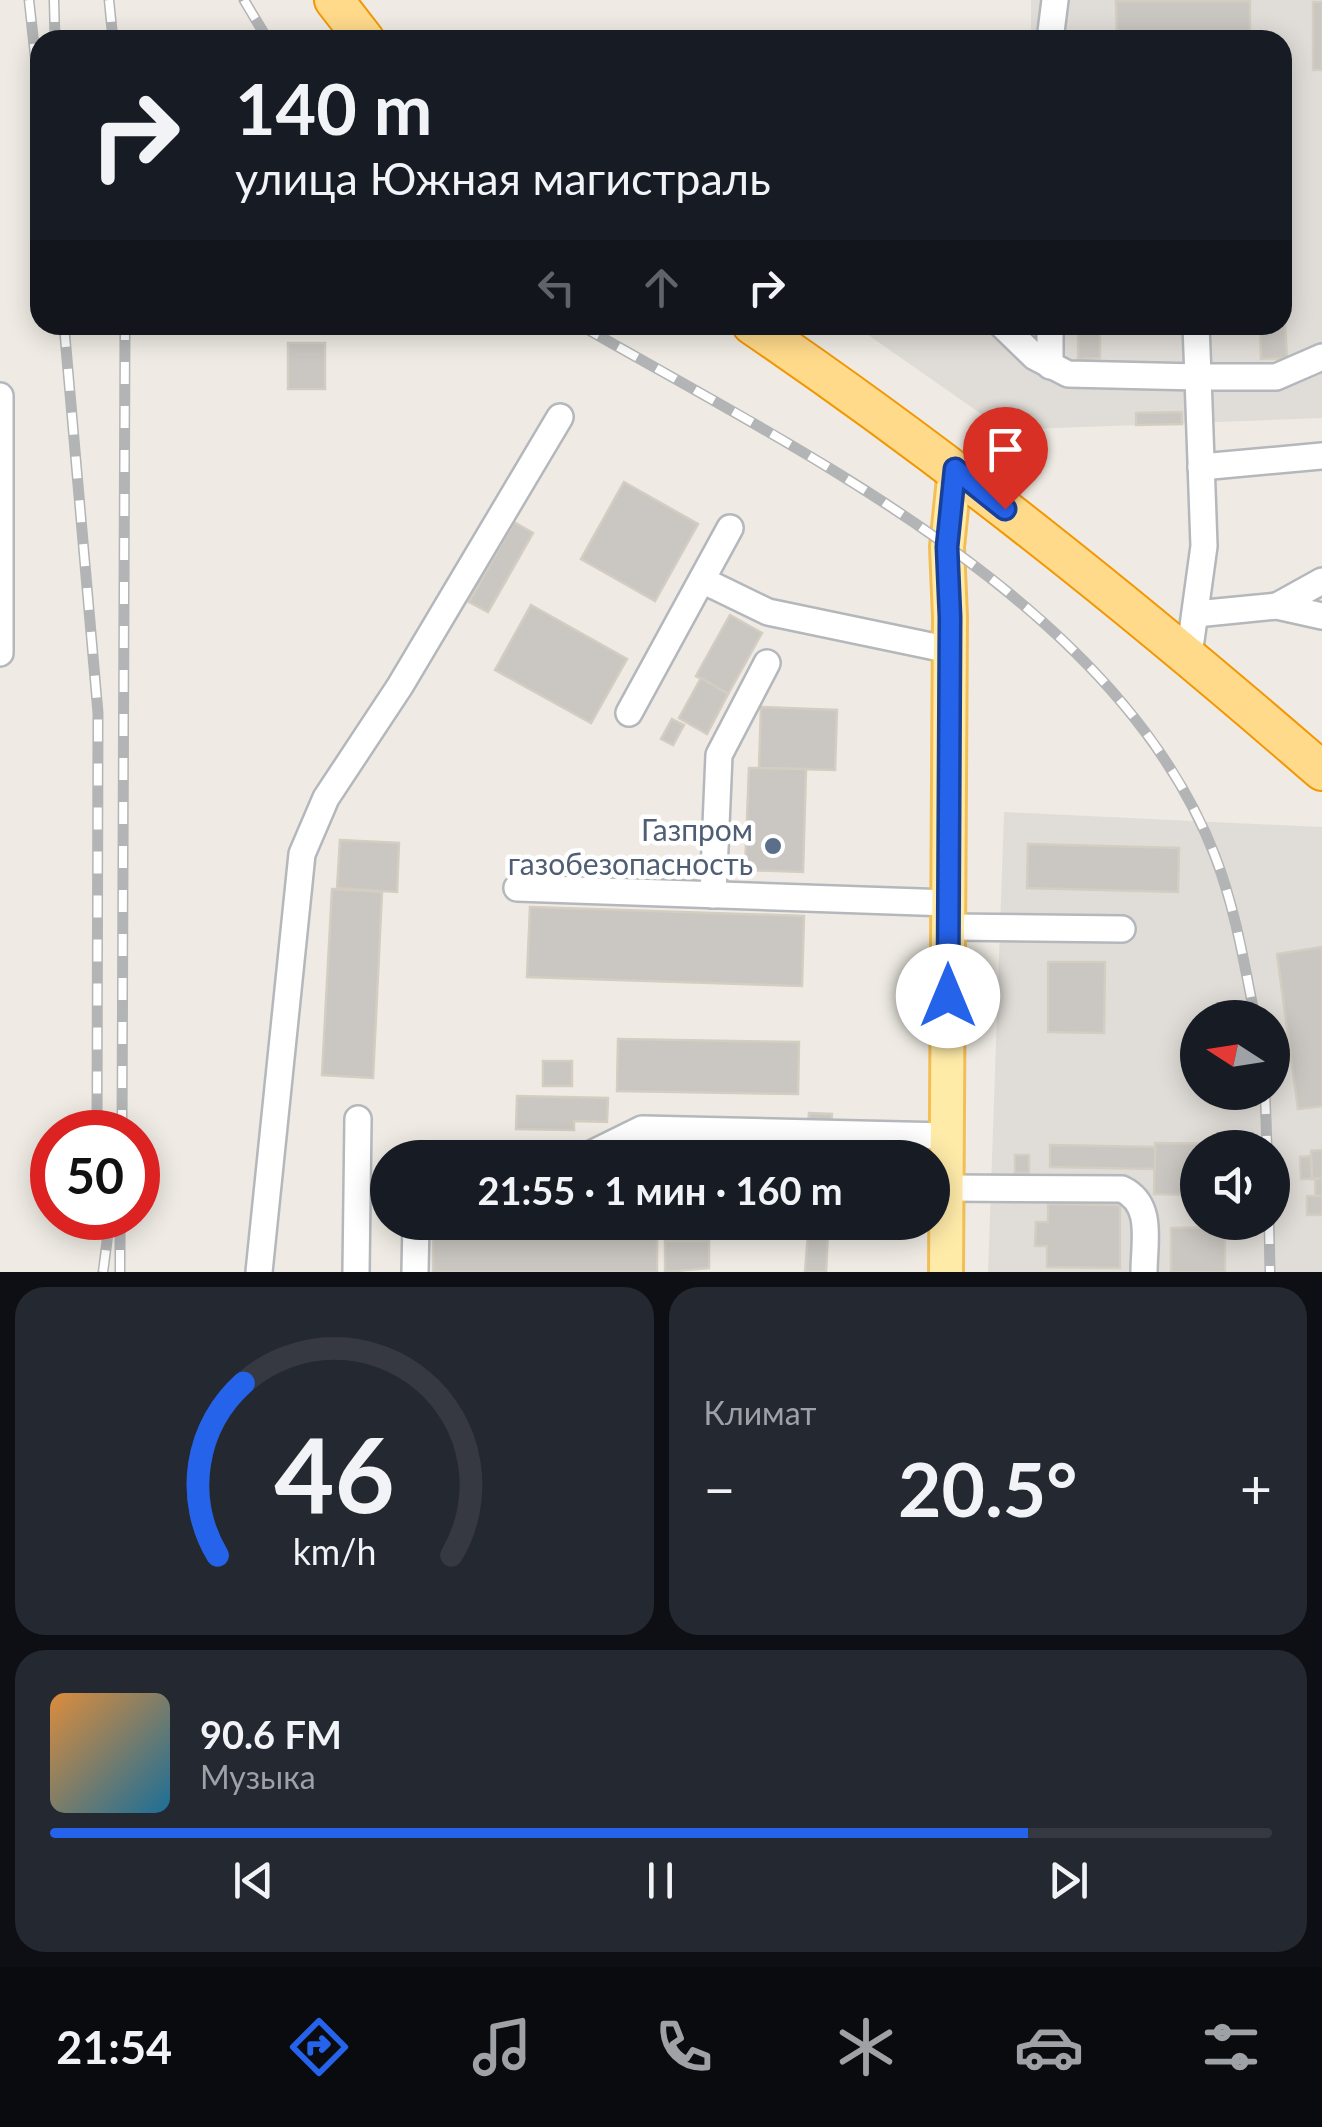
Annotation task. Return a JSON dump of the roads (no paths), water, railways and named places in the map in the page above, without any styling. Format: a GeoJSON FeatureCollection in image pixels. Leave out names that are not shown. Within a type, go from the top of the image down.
{"type":"FeatureCollection","features":[{"type":"Feature","properties":{"kind":"highway"},"geometry":{"type":"LineString","coordinates":[[334,0],[356,30]]}},
{"type":"Feature","properties":{"kind":"highway"},"geometry":{"type":"LineString","coordinates":[[766,335],[955,469],[1189,654],[1322,770]]}},
{"type":"Feature","properties":{"kind":"main road"},"geometry":{"type":"LineString","coordinates":[[948,1140],[947,547],[955,469]]}},
{"type":"Feature","properties":{"kind":"main road"},"geometry":{"type":"LineString","coordinates":[[946,1240],[946,1272]]}},
{"type":"Feature","properties":{"kind":"street"},"geometry":{"type":"LineString","coordinates":[[1051,30],[1055,0]]}},
{"type":"Feature","properties":{"kind":"street"},"geometry":{"type":"LineString","coordinates":[[1014,335],[1050,366],[1082,376],[1276,377],[1322,357]]}},
{"type":"Feature","properties":{"kind":"street"},"geometry":{"type":"LineString","coordinates":[[1050,335],[1050,366]]}},
{"type":"Feature","properties":{"kind":"street"},"geometry":{"type":"LineString","coordinates":[[1189,654],[1204,546],[1196,335]]}},
{"type":"Feature","properties":{"kind":"street"},"geometry":{"type":"LineString","coordinates":[[0,396],[0,653]]}},
{"type":"Feature","properties":{"kind":"street"},"geometry":{"type":"LineString","coordinates":[[258,1272],[302,854],[312,824],[400,686],[560,417]]}},
{"type":"Feature","properties":{"kind":"street"},"geometry":{"type":"LineString","coordinates":[[1200,467],[1322,456]]}},
{"type":"Feature","properties":{"kind":"street"},"geometry":{"type":"LineString","coordinates":[[629,713],[730,528]]}},
{"type":"Feature","properties":{"kind":"street"},"geometry":{"type":"LineString","coordinates":[[702,580],[768,612],[950,650]]}},
{"type":"Feature","properties":{"kind":"street"},"geometry":{"type":"LineString","coordinates":[[1277,606],[1322,581]]}},
{"type":"Feature","properties":{"kind":"street"},"geometry":{"type":"LineString","coordinates":[[1196,614],[1277,606],[1322,616]]}},
{"type":"Feature","properties":{"kind":"street"},"geometry":{"type":"LineString","coordinates":[[713,894],[719,755],[766,663]]}},
{"type":"Feature","properties":{"kind":"street"},"geometry":{"type":"LineString","coordinates":[[517,888],[713,894],[1122,929]]}},
{"type":"Feature","properties":{"kind":"street"},"geometry":{"type":"LineString","coordinates":[[356,1272],[358,1119]]}},
{"type":"Feature","properties":{"kind":"street"},"geometry":{"type":"LineString","coordinates":[[618,1140],[642,1128],[948,1136]]}},
{"type":"Feature","properties":{"kind":"street"},"geometry":{"type":"LineString","coordinates":[[950,1188],[1122,1189],[1138,1199],[1144,1210],[1144,1272]]}},
{"type":"Feature","properties":{"kind":"street"},"geometry":{"type":"LineString","coordinates":[[415,1272],[416,1240]]}},
{"type":"Feature","properties":{"kind":"railway"},"geometry":{"type":"LineString","coordinates":[[29,0],[32,30]]}},
{"type":"Feature","properties":{"kind":"railway"},"geometry":{"type":"LineString","coordinates":[[54,0],[55,30]]}},
{"type":"Feature","properties":{"kind":"railway"},"geometry":{"type":"LineString","coordinates":[[109,0],[112,30]]}},
{"type":"Feature","properties":{"kind":"railway"},"geometry":{"type":"LineString","coordinates":[[244,0],[262,30]]}},
{"type":"Feature","properties":{"kind":"railway"},"geometry":{"type":"LineString","coordinates":[[65,335],[98,713],[97,1110]]}},
{"type":"Feature","properties":{"kind":"railway"},"geometry":{"type":"LineString","coordinates":[[122,1110],[125,335]]}},
{"type":"Feature","properties":{"kind":"railway"},"geometry":{"type":"LineString","coordinates":[[598,335],[852,482],[943,543],[1029,610],[1105,683],[1168,765],[1215,856],[1234,915],[1252,1000]]}},
{"type":"Feature","properties":{"kind":"railway"},"geometry":{"type":"LineString","coordinates":[[1266,1110],[1266,1130]]}},
{"type":"Feature","properties":{"kind":"railway"},"geometry":{"type":"LineString","coordinates":[[103,1272],[107,1240]]}},
{"type":"Feature","properties":{"kind":"railway"},"geometry":{"type":"LineString","coordinates":[[120,1240],[120,1272]]}},
{"type":"Feature","properties":{"kind":"railway"},"geometry":{"type":"LineString","coordinates":[[1269,1240],[1270,1272]]}},
{"type":"Feature","properties":{"kind":"place","name":"Газпром газобезопасность"},"geometry":{"type":"Point","coordinates":[773,846]}}]}
